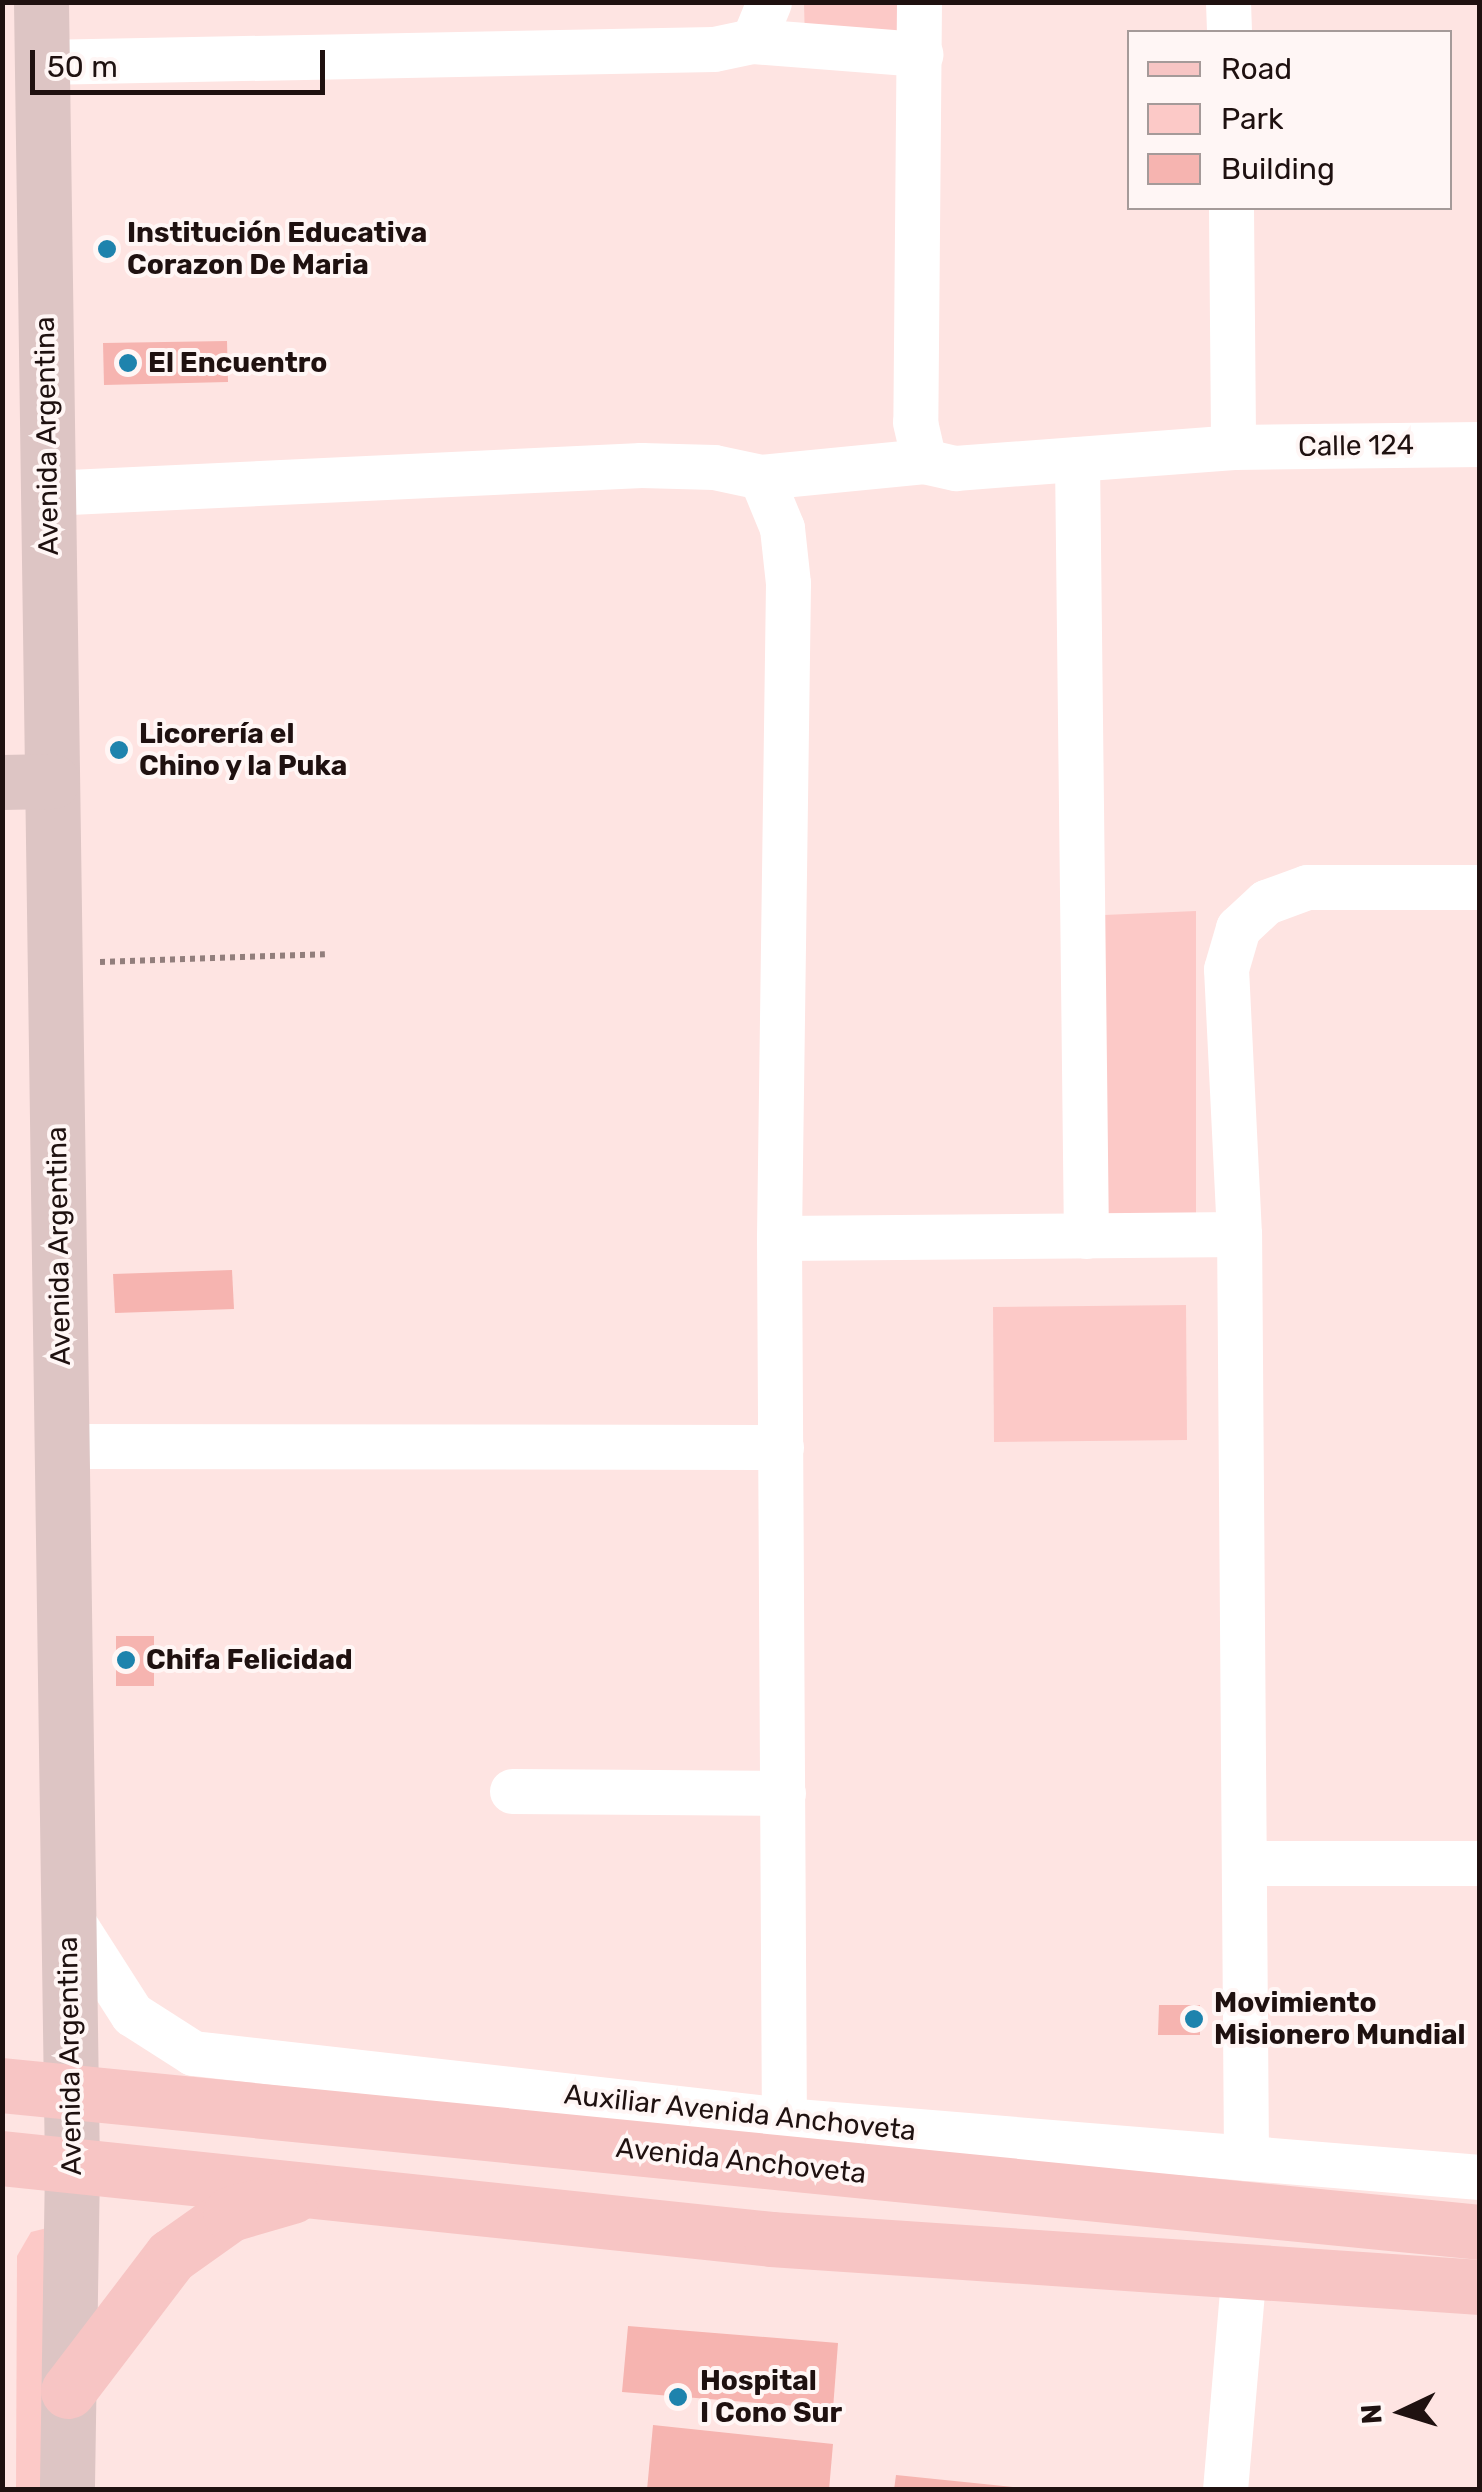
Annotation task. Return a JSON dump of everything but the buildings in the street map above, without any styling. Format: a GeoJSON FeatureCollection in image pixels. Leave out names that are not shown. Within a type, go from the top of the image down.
{"type":"FeatureCollection","features":[{"type":"Feature","properties":{"kind":"main road","name":"Avenida Argentina"},"geometry":{"type":"LineString","coordinates":[[41,2],[48,493],[27,781],[54,964],[72,2166],[66,2490]]}},
{"type":"Feature","properties":{"kind":"main road","name":"Avenida Anchoveta"},"geometry":{"type":"LineString","coordinates":[[2,2085],[1480,2232]]}},
{"type":"Feature","properties":{"kind":"main road"},"geometry":{"type":"LineString","coordinates":[[2,2158],[771,2238],[1480,2286]]}},
{"type":"Feature","properties":{"kind":"main road"},"geometry":{"type":"LineString","coordinates":[[68,2392],[172,2256],[230,2214],[309,2191]]}},
{"type":"Feature","properties":{"kind":"street"},"geometry":{"type":"LineString","coordinates":[[919,2],[915,422],[924,461]]}},
{"type":"Feature","properties":{"kind":"street"},"geometry":{"type":"LineString","coordinates":[[1228,2],[1229,30]]}},
{"type":"Feature","properties":{"kind":"street"},"geometry":{"type":"LineString","coordinates":[[41,62],[714,48],[761,22],[920,54]]}},
{"type":"Feature","properties":{"kind":"street"},"geometry":{"type":"LineString","coordinates":[[1230,210],[1233,447]]}},
{"type":"Feature","properties":{"kind":"street","name":"Calle 124"},"geometry":{"type":"LineString","coordinates":[[48,493],[641,465],[714,467],[761,477],[924,461],[955,468],[1233,447],[1480,444]]}},
{"type":"Feature","properties":{"kind":"street"},"geometry":{"type":"LineString","coordinates":[[1076,460],[1086,1236]]}},
{"type":"Feature","properties":{"kind":"street"},"geometry":{"type":"LineString","coordinates":[[761,477],[782,528],[788,583],[779,1238],[784,2120]]}},
{"type":"Feature","properties":{"kind":"street"},"geometry":{"type":"LineString","coordinates":[[1246,2158],[1239,1234],[1226,969],[1238,928],[1266,902],[1307,887],[1480,887]]}},
{"type":"Feature","properties":{"kind":"street"},"geometry":{"type":"LineString","coordinates":[[779,1238],[1239,1234]]}},
{"type":"Feature","properties":{"kind":"street"},"geometry":{"type":"LineString","coordinates":[[62,1446],[782,1447]]}},
{"type":"Feature","properties":{"kind":"street"},"geometry":{"type":"LineString","coordinates":[[512,1791],[783,1793]]}},
{"type":"Feature","properties":{"kind":"street"},"geometry":{"type":"LineString","coordinates":[[1244,1863],[1480,1863]]}},
{"type":"Feature","properties":{"kind":"street","name":"Auxiliar Avenida Anchoveta"},"geometry":{"type":"LineString","coordinates":[[68,1914],[132,2014],[193,2053],[784,2120],[1480,2177]]}},
{"type":"Feature","properties":{"kind":"street"},"geometry":{"type":"LineString","coordinates":[[1225,2490],[1244,2268]]}},
{"type":"Feature","properties":{"kind":"path"},"geometry":{"type":"LineString","coordinates":[[54,964],[325,954]]}},
{"type":"Feature","properties":{"kind":"green space"},"geometry":{"type":"Polygon","coordinates":[[[804,3],[912,3],[913,41],[805,42],[804,3]]]}},
{"type":"Feature","properties":{"kind":"green space"},"geometry":{"type":"Polygon","coordinates":[[[1196,911],[1196,1220],[1104,1226],[1104,915],[1196,911]]]}},
{"type":"Feature","properties":{"kind":"green space"},"geometry":{"type":"Polygon","coordinates":[[[1186,1305],[1187,1440],[994,1442],[993,1307],[1186,1305]]]}},
{"type":"Feature","properties":{"kind":"green space"},"geometry":{"type":"Polygon","coordinates":[[[47,2228],[66,2489],[16,2490],[17,2256],[31,2232],[47,2228]]]}},
{"type":"Feature","properties":{"kind":"place","name":"Institución Educativa Corazon De Maria"},"geometry":{"type":"Point","coordinates":[107,249]}},
{"type":"Feature","properties":{"kind":"place","name":"El Encuentro"},"geometry":{"type":"Point","coordinates":[128,363]}},
{"type":"Feature","properties":{"kind":"place","name":"Licorería el Chino y la Puka"},"geometry":{"type":"Point","coordinates":[119,750]}},
{"type":"Feature","properties":{"kind":"place","name":"Chifa Felicidad"},"geometry":{"type":"Point","coordinates":[126,1660]}},
{"type":"Feature","properties":{"kind":"place","name":"Movimiento Misionero Mundial"},"geometry":{"type":"Point","coordinates":[1194,2019]}},
{"type":"Feature","properties":{"kind":"place","name":"Hospital I Cono Sur"},"geometry":{"type":"Point","coordinates":[678,2397]}}]}
